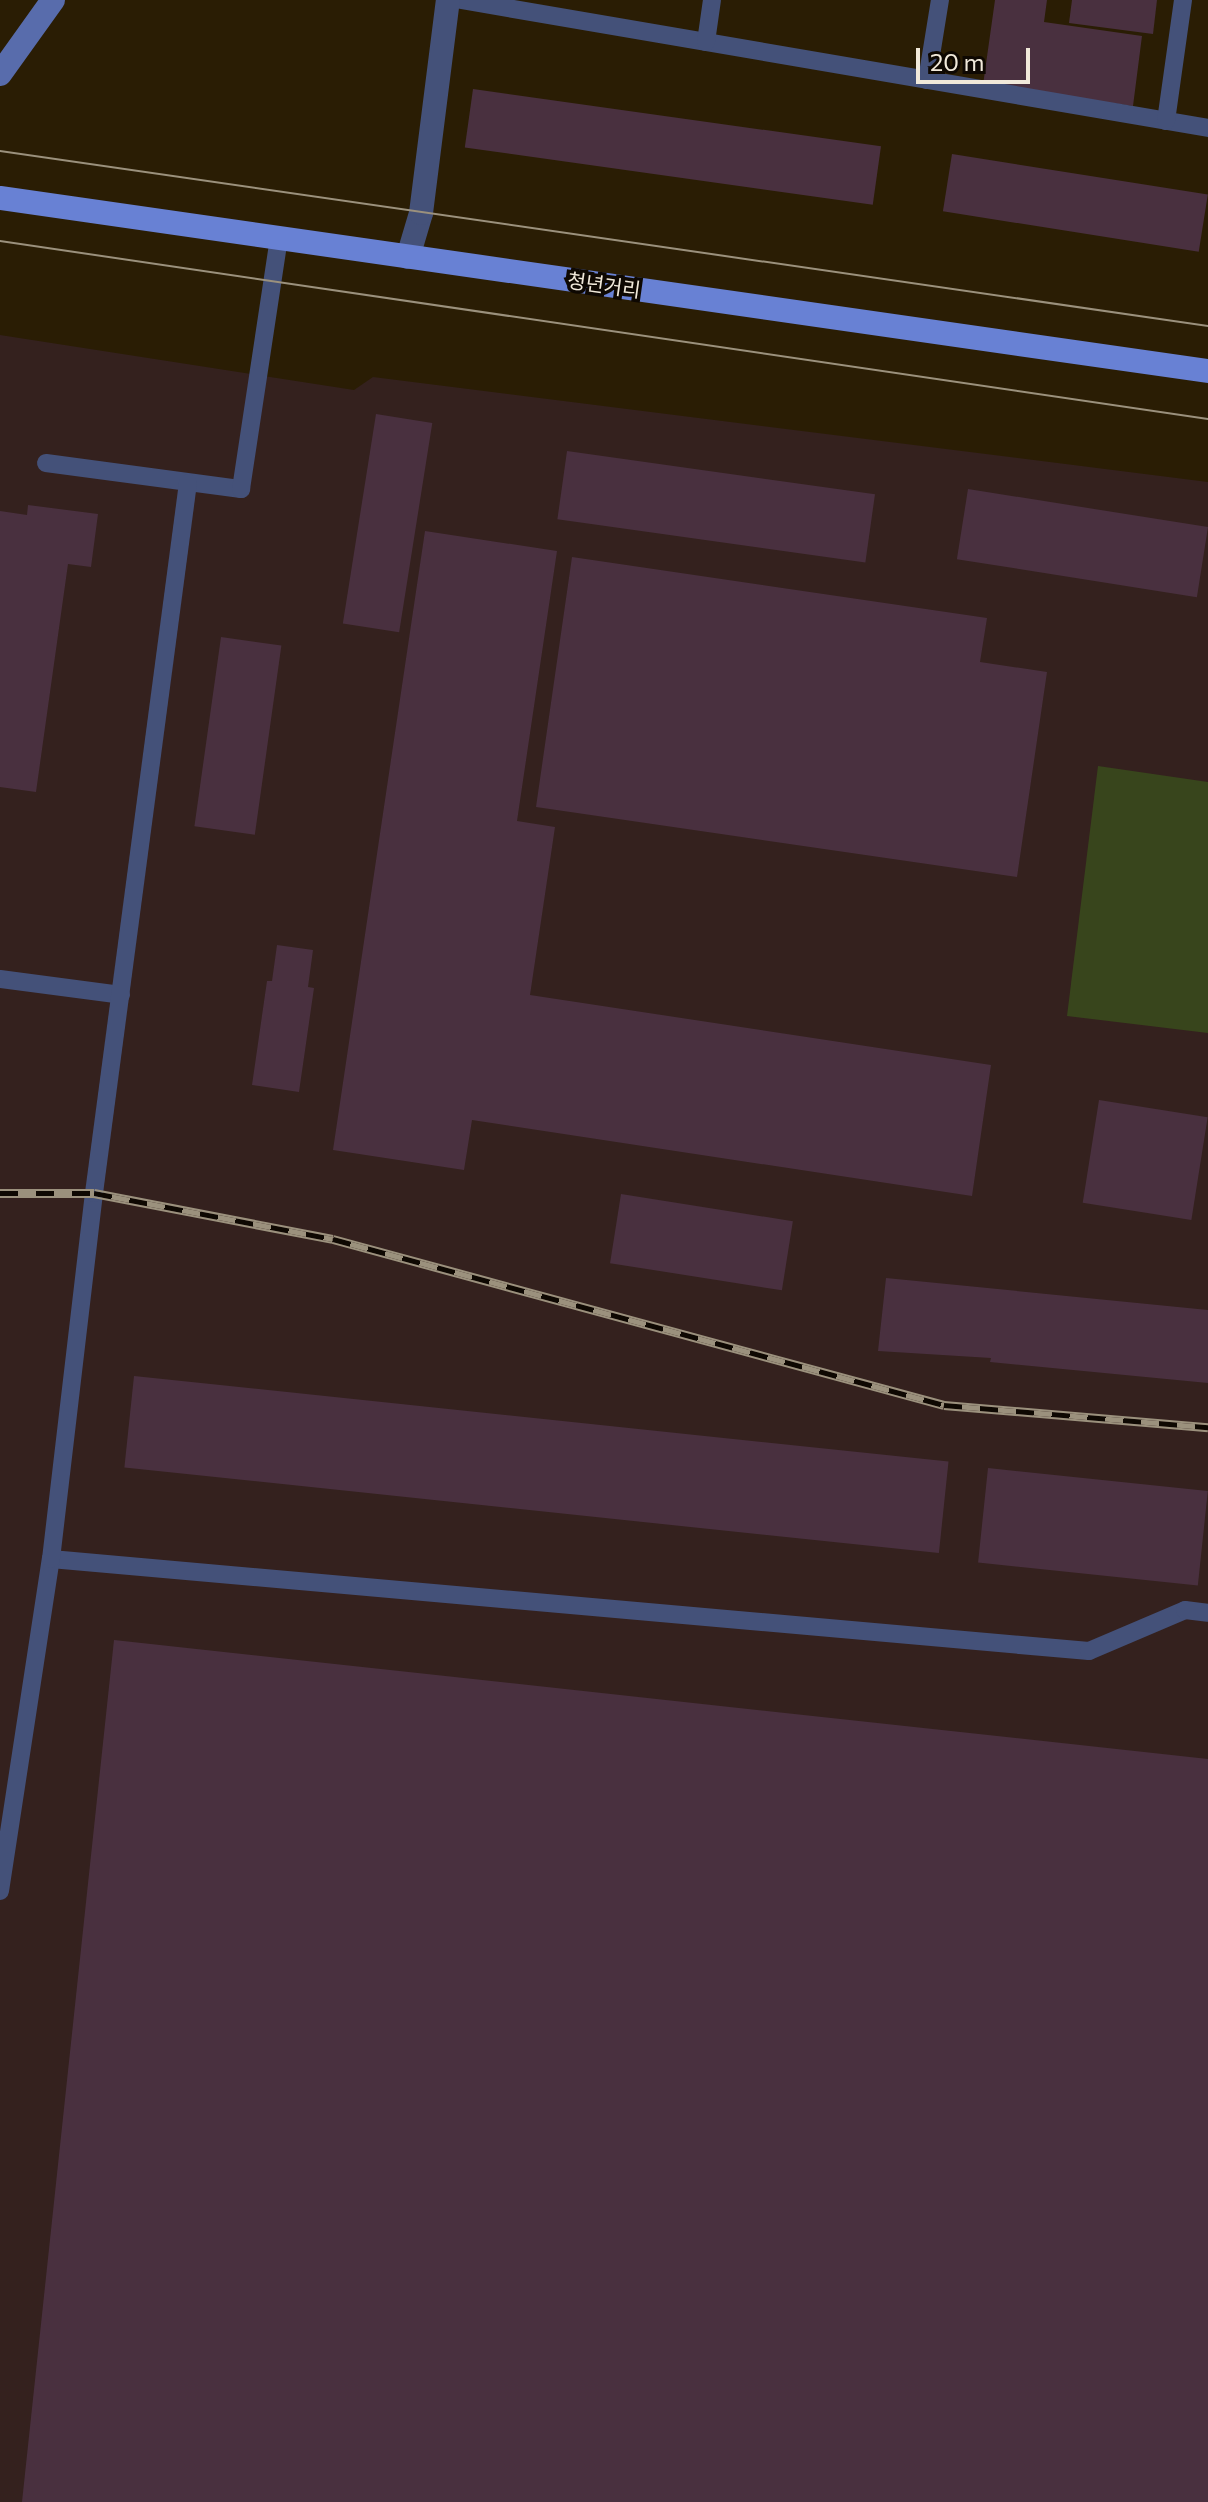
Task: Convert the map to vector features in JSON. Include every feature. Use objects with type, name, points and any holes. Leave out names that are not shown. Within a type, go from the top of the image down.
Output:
[{"type":"main road","points":[[0,74],[53,0]]},
{"type":"main road","name":"청년거리","points":[[0,198],[1208,371]]},
{"type":"street","points":[[408,257],[421,213],[448,0]]},
{"type":"lane","points":[[461,0],[558,8],[706,42],[1208,128]]},
{"type":"lane","points":[[706,42],[712,0]]},
{"type":"lane","points":[[927,80],[940,0]]},
{"type":"lane","points":[[1166,121],[1183,0]]},
{"type":"lane","points":[[46,463],[241,489],[279,238]]},
{"type":"lane","points":[[0,1891],[51,1559],[188,483]]},
{"type":"lane","points":[[0,979],[121,995]]},
{"type":"lane","points":[[51,1559],[1089,1651],[1185,1610],[1208,1613]]},
{"type":"shaded area","points":[[0,335],[354,390],[373,377],[1208,482],[1208,2502],[0,2502]]},
{"type":"green space","points":[[1098,766],[1208,782],[1208,1033],[1067,1016]]},
{"type":"building","points":[[995,0],[1047,0],[1044,22],[1142,36],[1133,106],[983,85]]},
{"type":"building","points":[[1072,0],[1157,0],[1153,34],[1069,23]]},
{"type":"building","points":[[473,89],[881,146],[873,205],[465,147]]},
{"type":"building","points":[[952,154],[1208,195],[1199,252],[943,211]]},
{"type":"building","points":[[376,414],[432,423],[399,632],[343,623]]},
{"type":"building","points":[[567,451],[875,494],[865,563],[557,519]]},
{"type":"building","points":[[968,489],[1208,527],[1197,597],[957,559]]},
{"type":"building","points":[[28,505],[98,514],[91,567],[68,564],[36,792],[0,787],[0,511],[27,515]]},
{"type":"building","points":[[425,531],[557,551],[517,821],[555,827],[530,995],[991,1065],[972,1196],[472,1120],[464,1170],[333,1150]]},
{"type":"building","points":[[572,557],[987,618],[980,662],[1047,672],[1017,877],[536,807]]},
{"type":"building","points":[[221,637],[281,645],[255,835],[194,826]]},
{"type":"building","points":[[277,945],[313,950],[308,987],[314,988],[299,1092],[252,1085],[267,981],[272,981]]},
{"type":"building","points":[[1099,1100],[1208,1117],[1191,1220],[1083,1203]]},
{"type":"building","points":[[621,1194],[793,1221],[782,1290],[610,1263]]},
{"type":"building","points":[[886,1278],[1208,1310],[1208,1383],[990,1362],[991,1358],[878,1351]]},
{"type":"building","points":[[134,1376],[949,1462],[939,1553],[124,1467]]},
{"type":"building","points":[[988,1468],[1208,1491],[1198,1586],[978,1562]]},
{"type":"building","points":[[114,1640],[1208,1759],[1208,2502],[22,2502]]},
{"type":"tram line","points":[[0,151],[1208,326]]},
{"type":"tram line","points":[[0,241],[1208,419]]},
{"type":"railway","points":[[0,1193],[94,1193],[333,1239],[944,1405],[1208,1427]]}]
